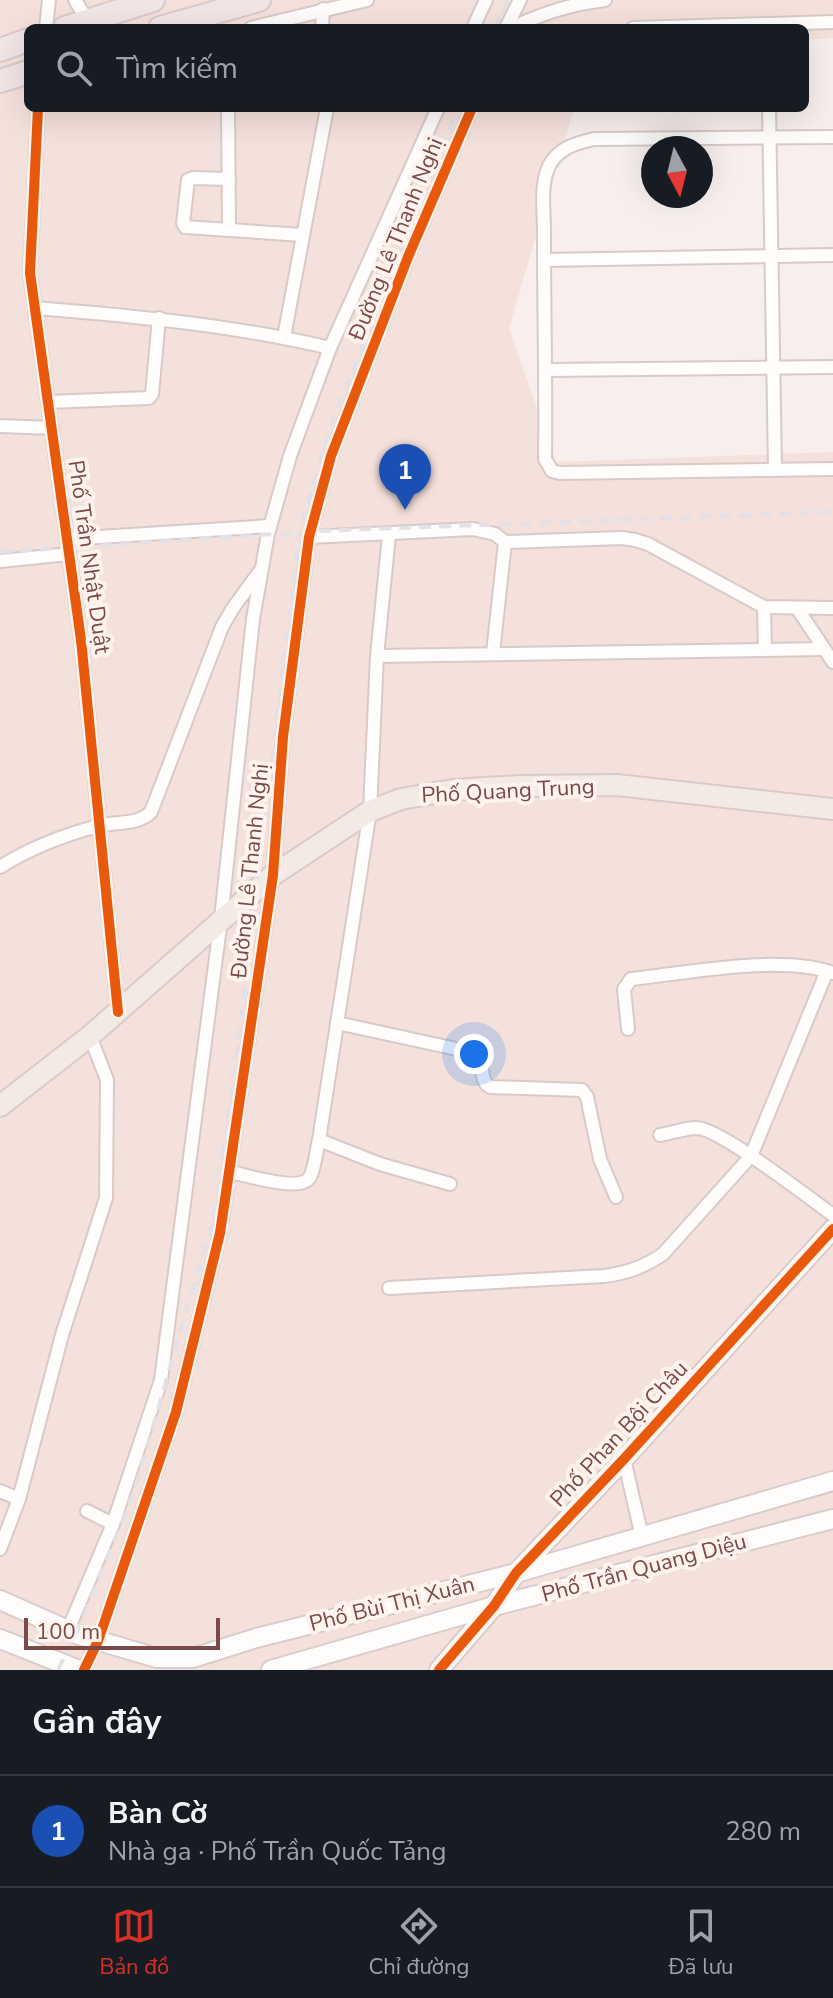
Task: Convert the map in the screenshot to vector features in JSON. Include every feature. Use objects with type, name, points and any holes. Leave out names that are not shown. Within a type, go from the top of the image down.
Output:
[{"type":"highway","points":[[78,24],[153,0]]},
{"type":"highway","points":[[172,24],[259,0]]},
{"type":"highway","points":[[0,50],[24,41]]},
{"type":"highway","points":[[0,81],[24,73]]},
{"type":"main road","name":"Phố Quang Trung","points":[[0,1106],[90,1036],[273,875],[370,811],[401,799],[453,790],[617,785],[833,809]]},
{"type":"main road","name":"Phố Phan Bội Châu","points":[[439,1670],[494,1606],[516,1573],[833,1229]]},
{"type":"main road","name":"Phố Bùi Thị Xuân","points":[[0,1600],[97,1644],[157,1658],[193,1658],[256,1638],[516,1573],[833,1481]]},
{"type":"main road","name":"Phố Trần Quang Diệu","points":[[271,1670],[494,1606],[833,1519]]},
{"type":"main road","points":[[0,1639],[83,1668]]},
{"type":"street","points":[[46,24],[49,0]]},
{"type":"street","points":[[75,0],[88,21]]},
{"type":"street","points":[[266,24],[367,0]]},
{"type":"street","points":[[475,24],[486,0]]},
{"type":"street","points":[[508,24],[520,0]]},
{"type":"street","points":[[520,24],[539,14],[583,2],[605,0]]},
{"type":"street","points":[[322,24],[323,9]]},
{"type":"street","points":[[800,24],[833,22]]},
{"type":"street","name":"Phố Trần Nhật Duật","points":[[38,112],[30,273],[69,554],[101,825],[118,1012]]},
{"type":"street","points":[[228,112],[229,229]]},
{"type":"street","points":[[284,337],[326,112]]},
{"type":"street","points":[[68,1630],[113,1524],[161,1380],[221,919],[253,619],[270,526],[290,456],[330,348],[436,112]]},
{"type":"street","name":"Đường Lê Thanh Nghị","points":[[83,1668],[97,1644],[176,1412],[220,1233],[273,875],[283,737],[309,537],[331,456],[408,257],[470,112]]},
{"type":"street","points":[[769,112],[775,470]]},
{"type":"street","points":[[833,137],[594,139],[575,143],[562,150],[550,164],[545,179],[544,260],[545,459],[552,471],[833,469]]},
{"type":"street","points":[[229,179],[190,178],[183,223],[186,227],[302,235]]},
{"type":"street","points":[[544,260],[833,255]]},
{"type":"street","points":[[35,308],[159,318],[284,337],[330,348]]},
{"type":"street","points":[[48,402],[149,398],[152,394],[159,318]]},
{"type":"street","points":[[546,370],[833,367]]},
{"type":"street","points":[[0,426],[52,428]]},
{"type":"street","points":[[67,539],[270,526]]},
{"type":"street","points":[[309,537],[473,529],[495,534],[505,542],[607,538],[635,540],[648,544],[764,607],[833,608]]},
{"type":"street","points":[[231,1172],[293,1185],[304,1183],[310,1177],[319,1140],[370,811],[377,656],[389,535]]},
{"type":"street","points":[[493,653],[505,542]]},
{"type":"street","points":[[0,561],[69,554]]},
{"type":"street","points":[[0,867],[48,842],[101,825],[140,820],[151,812],[222,627],[261,570]]},
{"type":"street","points":[[764,607],[765,650]]},
{"type":"street","points":[[797,608],[833,662]]},
{"type":"street","points":[[377,656],[823,649]]},
{"type":"street","points":[[389,1288],[626,1273],[646,1265],[677,1241],[751,1156],[830,972],[811,966],[777,964],[631,979],[624,989],[628,1029]]},
{"type":"street","points":[[337,1023],[475,1053],[481,1059],[483,1079],[490,1087],[582,1090],[587,1097],[600,1159],[616,1197]]},
{"type":"street","points":[[0,1549],[19,1499],[62,1335],[106,1198],[107,1080],[90,1036]]},
{"type":"street","points":[[660,1135],[699,1128],[711,1132],[751,1156],[833,1215]]},
{"type":"street","points":[[319,1140],[380,1164],[450,1184]]},
{"type":"street","points":[[624,1459],[642,1537]]},
{"type":"street","points":[[0,1491],[19,1499]]},
{"type":"street","points":[[87,1511],[113,1524]]},
{"type":"shaded area","points":[[0,0],[833,0],[833,38],[809,40],[809,24],[24,24],[24,112],[573,112],[509,328],[556,462],[833,452],[833,1670],[0,1670]]},
{"type":"railway","points":[[497,24],[508,0]]},
{"type":"railway","points":[[58,1670],[80,1625],[134,1492],[213,1219],[234,1077],[299,532],[333,418],[456,112]]},
{"type":"railway","points":[[0,552],[320,531],[833,512]]},
{"type":"cycle path","points":[[38,112],[30,273],[81,640],[118,1012]]},
{"type":"cycle path","points":[[84,1670],[98,1641],[176,1412],[220,1233],[273,875],[283,737],[309,537],[331,456],[408,257],[470,112]]},
{"type":"cycle path","points":[[439,1670],[494,1606],[516,1573],[833,1229]]},
{"type":"place","name":"Bàn Cờ","points":[[405,510]]}]
